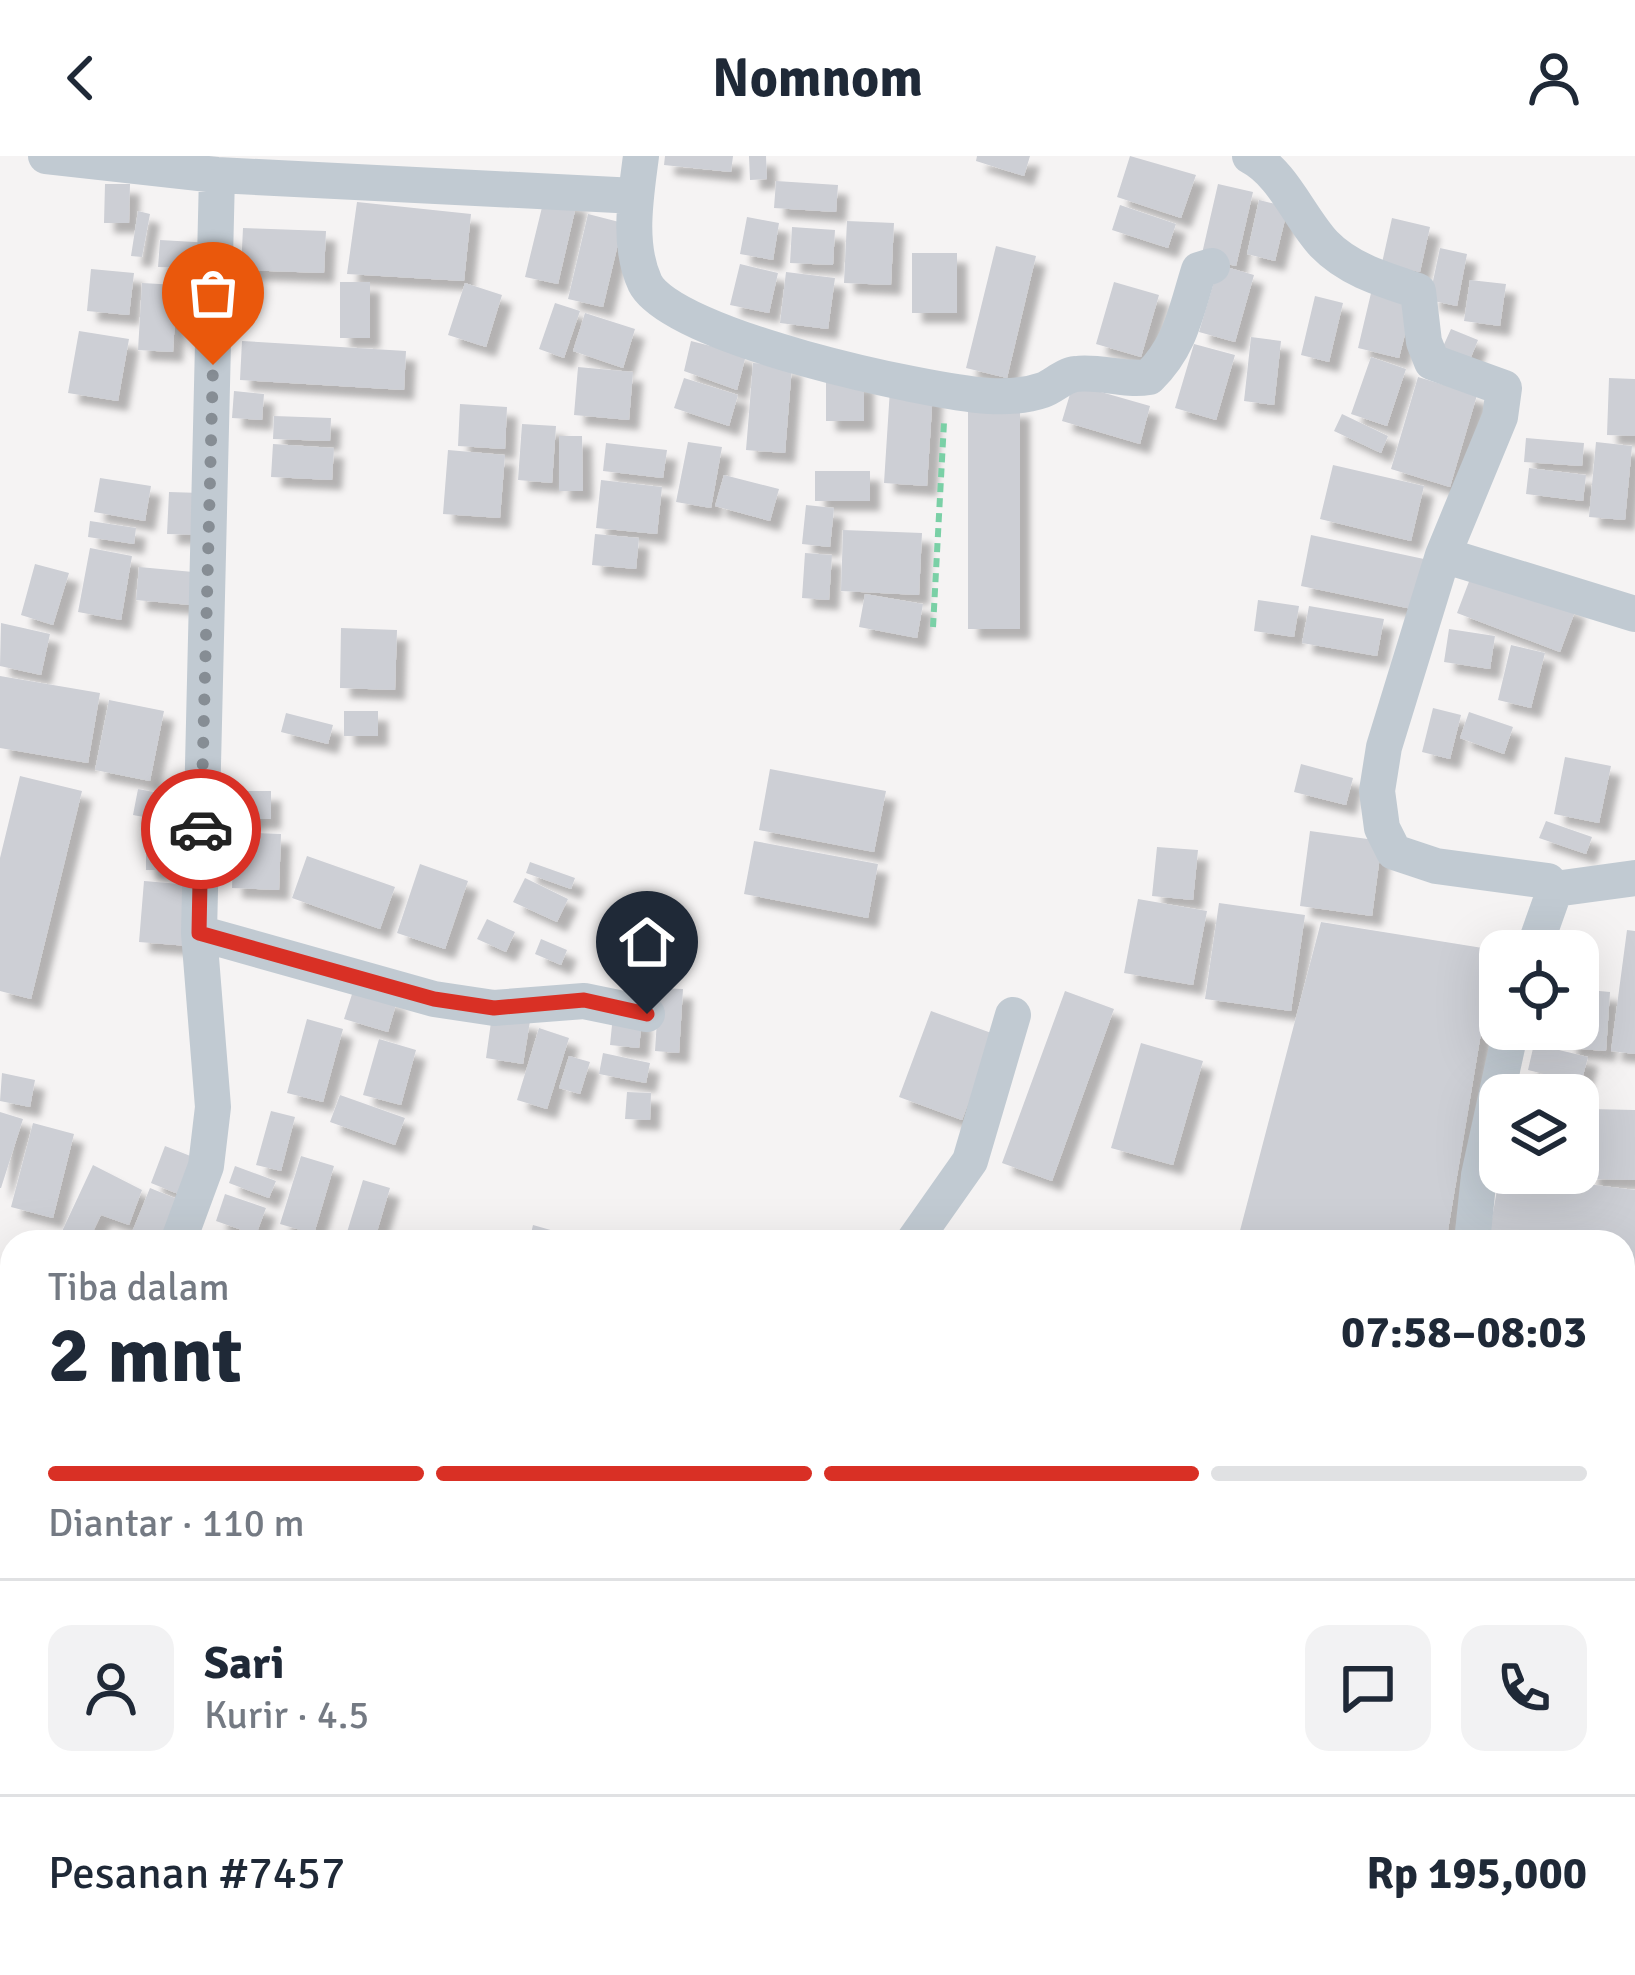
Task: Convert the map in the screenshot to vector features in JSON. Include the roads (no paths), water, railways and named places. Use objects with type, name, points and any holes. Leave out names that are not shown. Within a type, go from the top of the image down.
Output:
[{"type":"street","points":[[46,156],[218,175],[636,196]]},
{"type":"street","points":[[641,156],[633,228],[645,283],[682,317],[781,352],[946,388],[1015,396],[1044,390],[1075,374],[1149,377],[1167,359],[1182,332],[1198,270],[1212,266]]},
{"type":"street","points":[[1250,156],[1266,164],[1326,247],[1366,273],[1418,291],[1432,362],[1504,388],[1501,417],[1443,556],[1384,747],[1377,791],[1387,842],[1394,852],[1436,866],[1548,881],[1556,889]]},
{"type":"street","points":[[182,1230],[206,1166],[213,1107],[199,933],[218,175]]},
{"type":"street","points":[[1443,556],[1635,614]]},
{"type":"street","points":[[1556,889],[1635,878]]},
{"type":"street","points":[[1541,930],[1556,889]]},
{"type":"street","points":[[199,933],[434,999],[494,1008],[584,1000],[647,1014]]},
{"type":"street","points":[[921,1230],[970,1161],[1013,1015]]},
{"type":"street","points":[[1473,1230],[1479,1175],[1506,1050]]}]
